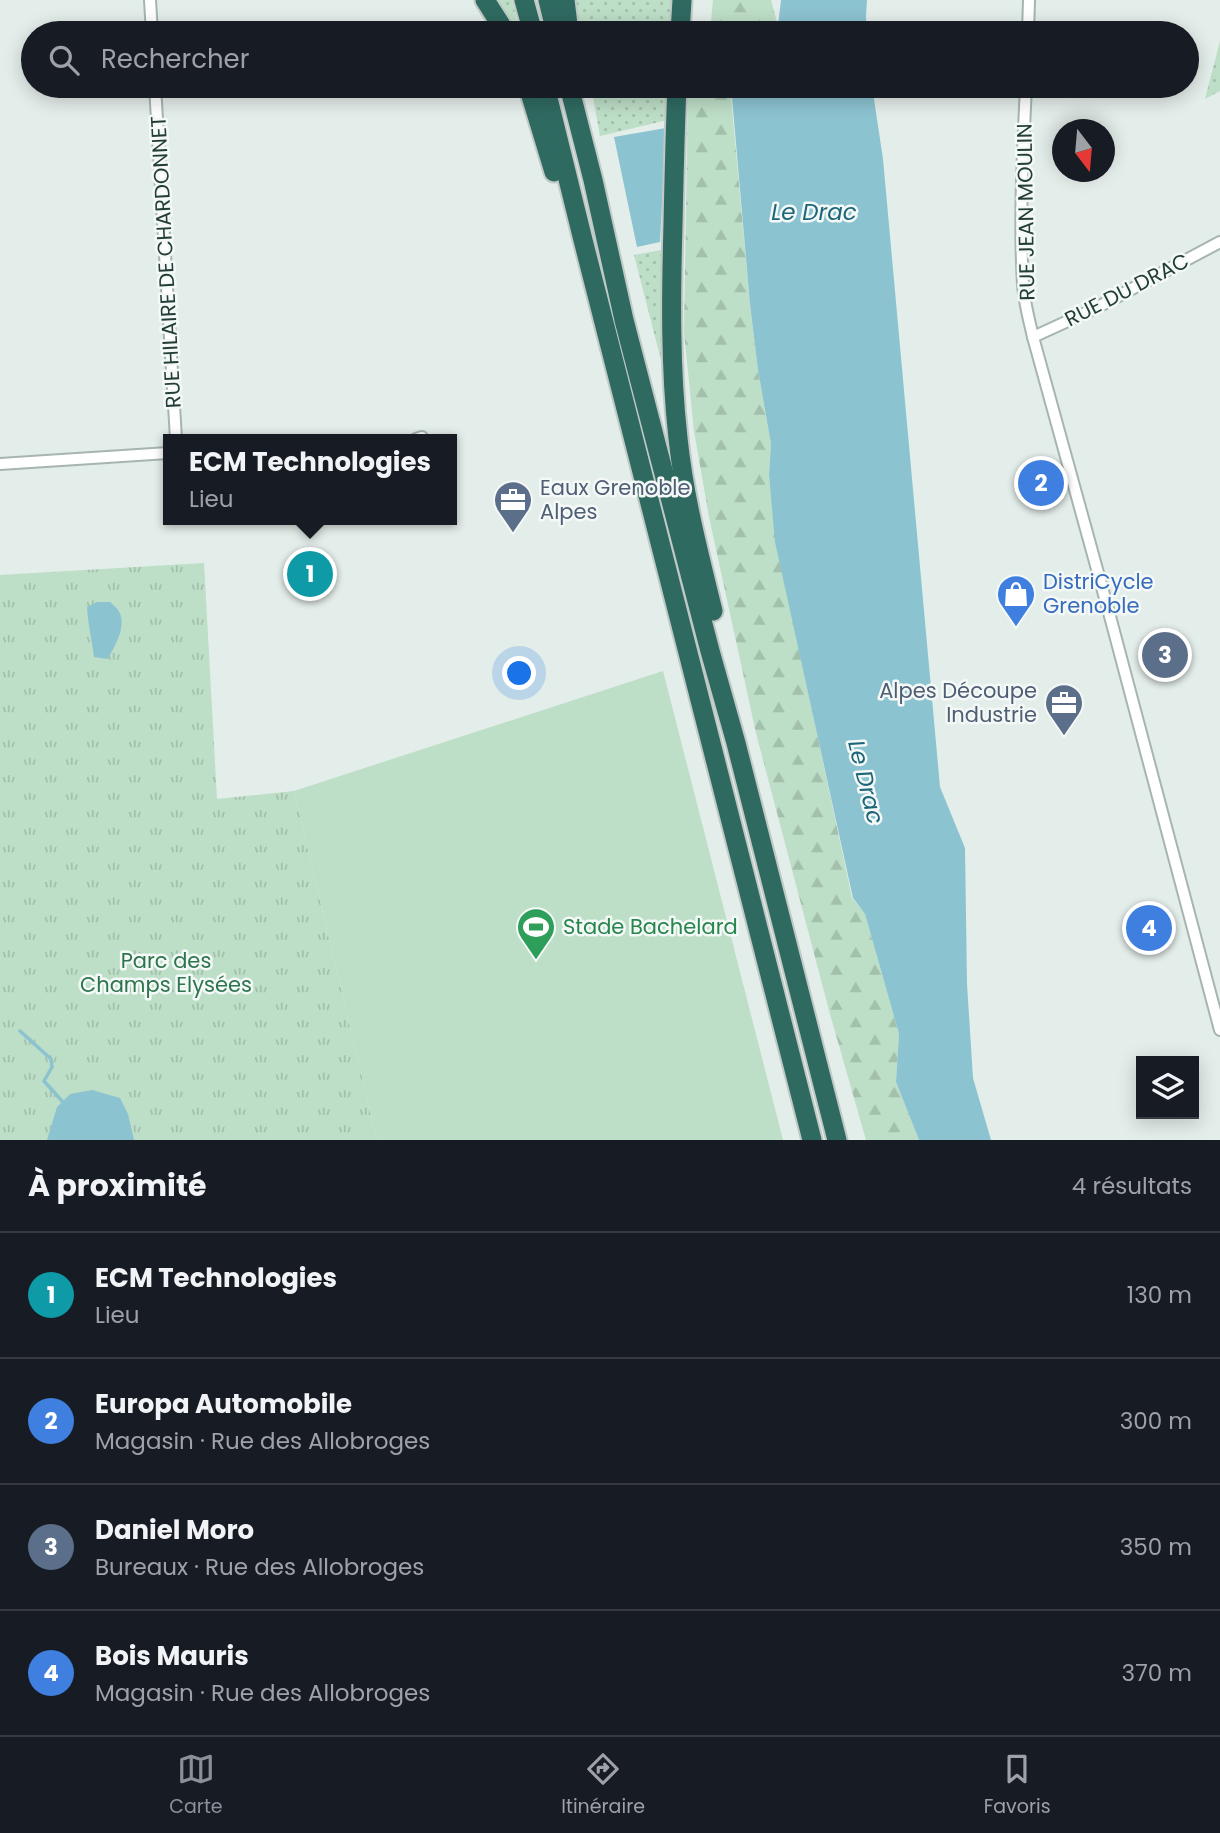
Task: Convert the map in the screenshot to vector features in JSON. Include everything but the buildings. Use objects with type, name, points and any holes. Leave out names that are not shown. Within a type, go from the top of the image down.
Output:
[{"type":"highway","points":[[485,0],[498,21]]},
{"type":"highway","points":[[524,0],[530,21]]},
{"type":"highway","points":[[548,0],[553,21]]},
{"type":"highway","points":[[565,0],[568,21]]},
{"type":"highway","points":[[681,21],[682,0]]},
{"type":"highway","points":[[532,98],[565,211],[583,240]]},
{"type":"highway","points":[[548,98],[812,1140]]},
{"type":"highway","points":[[572,98],[624,320],[837,1140]]},
{"type":"highway","points":[[581,98],[593,180]]},
{"type":"highway","points":[[677,98],[671,328],[675,407],[690,517],[723,652],[736,743]]},
{"type":"street","points":[[150,0],[151,21]]},
{"type":"street","points":[[1028,21],[1029,0]]},
{"type":"street","name":"RUE HILAIRE DE CHARDONNET","points":[[156,98],[176,434]]},
{"type":"street","name":"RUE JEAN MOULIN","points":[[1026,98],[1022,196],[1023,285],[1033,337],[1220,1030]]},
{"type":"street","name":"RUE DU DRAC","points":[[1033,337],[1094,309],[1220,242]]},
{"type":"street","points":[[0,464],[163,453]]},
{"type":"green space","points":[[490,0],[512,0],[517,21],[503,21]]},
{"type":"green space","points":[[575,0],[677,0],[676,21],[579,21]]},
{"type":"green space","points":[[713,0],[771,0],[777,21],[711,21]]},
{"type":"green space","points":[[1220,41],[1220,91],[1205,99]]},
{"type":"green space","points":[[593,98],[673,98],[672,119],[600,136]]},
{"type":"green space","points":[[688,98],[731,98],[750,304],[771,444],[769,475],[776,542],[852,898],[865,914],[899,1034],[896,1082],[919,1140],[866,1140],[756,733],[709,517],[694,431],[684,332]]},
{"type":"green space","points":[[661,250],[666,354],[661,360],[634,255]]},
{"type":"green space","name":"Parc des Champs Elysées","points":[[204,563],[217,799],[294,791],[377,1140],[0,1140],[0,575]]},
{"type":"green space","name":"Stade Bachelard","points":[[663,671],[783,1140],[377,1140],[294,791]]},
{"type":"water","points":[[781,0],[867,0],[866,21],[779,21]]},
{"type":"water","name":"Le Drac","points":[[732,98],[874,98],[883,159],[940,787],[965,848],[967,984],[973,1078],[991,1140],[919,1140],[896,1082],[899,1034],[865,914],[853,898],[775,542],[769,475],[771,444],[750,304]]},
{"type":"water","points":[[666,128],[660,242],[637,247],[614,137]]},
{"type":"water","points":[[97,602],[110,602],[121,616],[119,635],[108,659],[94,657],[87,607]]},
{"type":"water","points":[[92,1090],[120,1098],[128,1114],[134,1140],[47,1140],[57,1107],[70,1094]]},
{"type":"waterway","points":[[20,1031],[51,1059],[52,1067],[44,1081],[62,1101]]},
{"type":"place","name":"Europa Automobile","points":[[1041,483]]},
{"type":"place","name":"Eaux Grenoble Alpes","points":[[513,534]]},
{"type":"place","name":"ECM Technologies","points":[[310,574]]},
{"type":"place","name":"DistriCycle Grenoble","points":[[1016,628]]},
{"type":"place","name":"Daniel Moro","points":[[1165,655]]},
{"type":"place","name":"Alpes Découpe Industrie","points":[[1064,737]]},
{"type":"place","name":"Bois Mauris","points":[[1149,928]]},
{"type":"place","name":"Stade Bachelard","points":[[536,961]]}]
